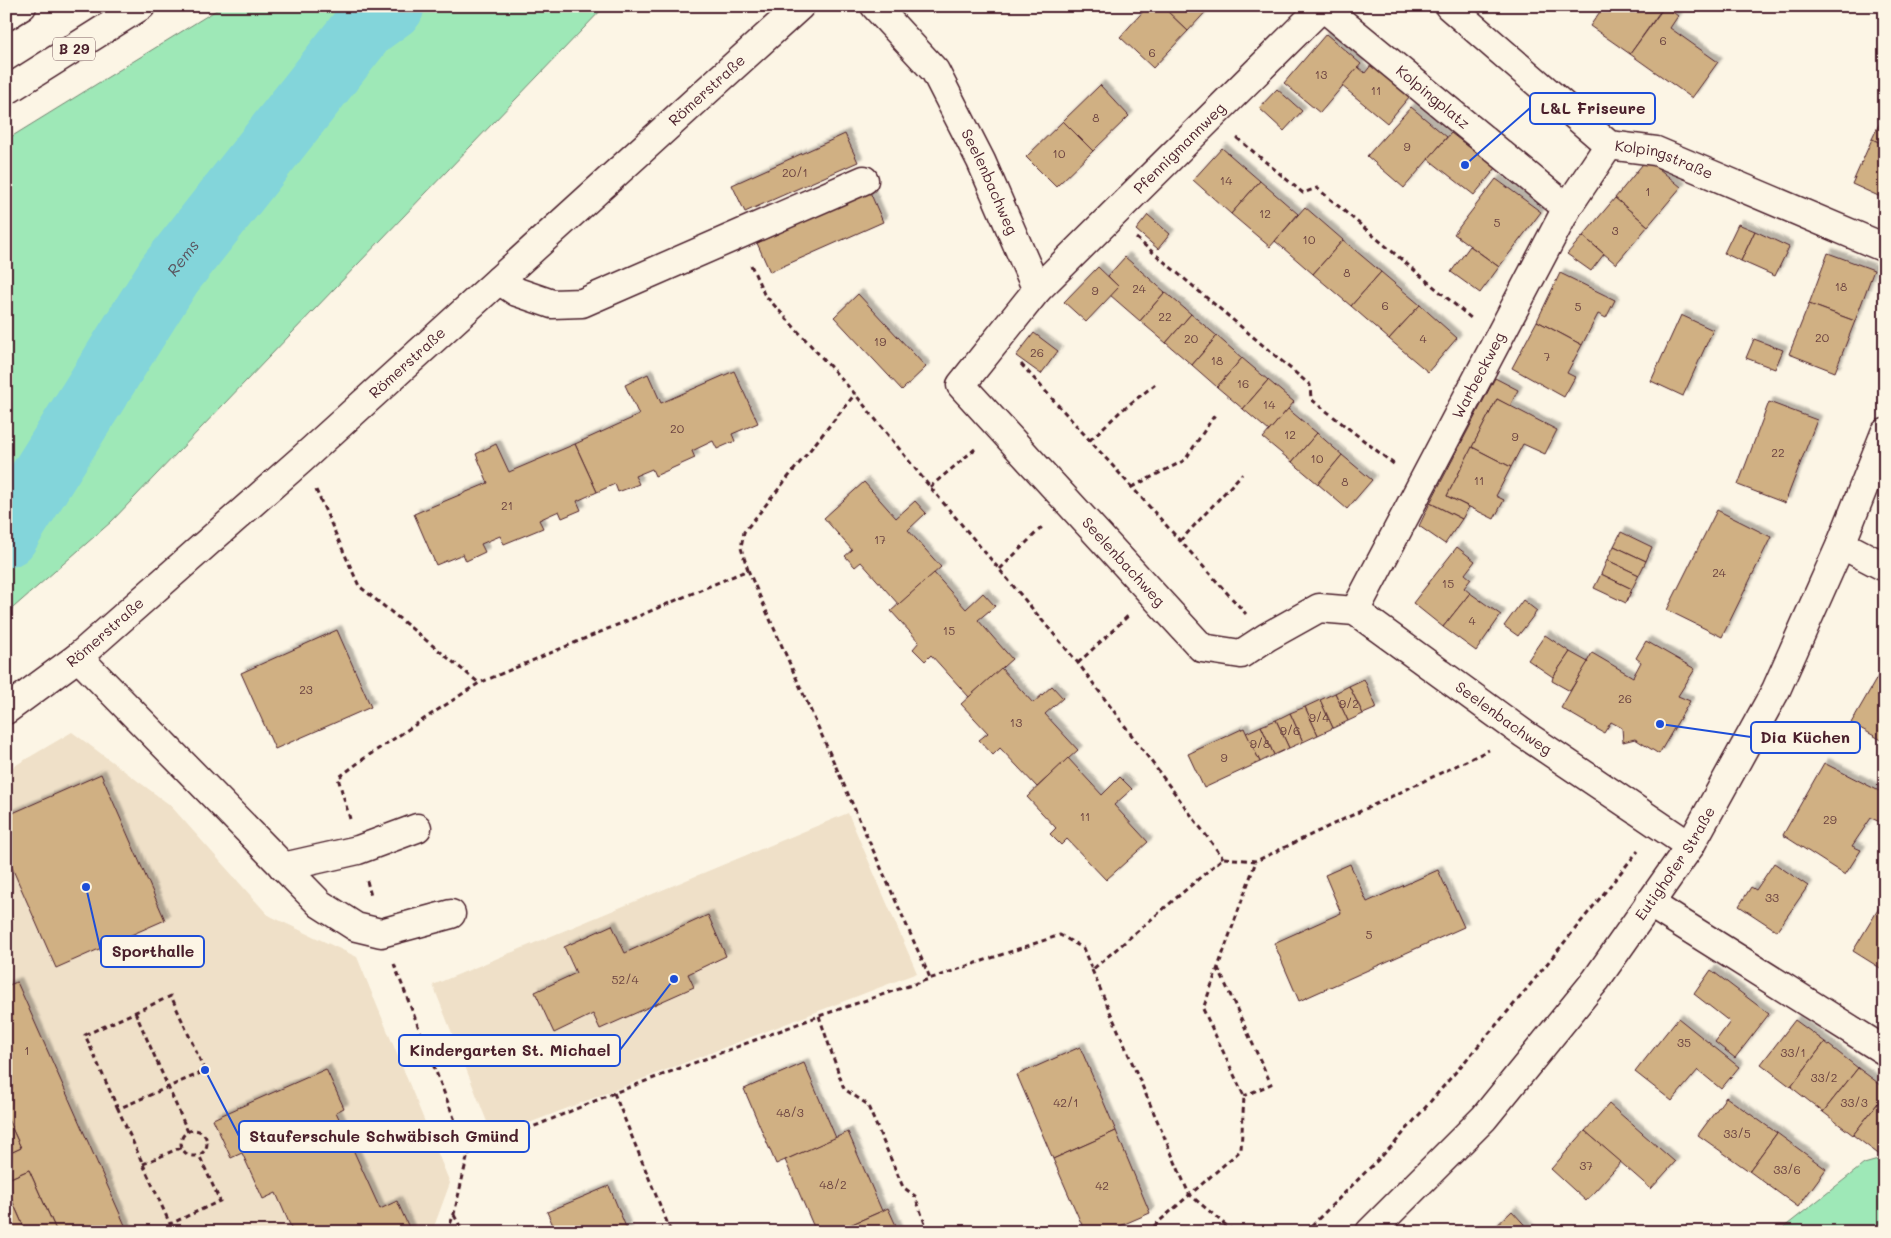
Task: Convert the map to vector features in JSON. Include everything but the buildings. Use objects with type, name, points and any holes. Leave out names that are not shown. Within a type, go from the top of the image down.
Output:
[{"type":"main road","points":[[6,16],[22,6]]},
{"type":"main road","name":"B 29","points":[[6,91],[141,6]]},
{"type":"main road","name":"Römerstraße","points":[[6,710],[78,657],[302,458],[800,6]]},
{"type":"main road","name":"Seelenbachweg","points":[[875,6],[934,71],[981,161],[1037,290],[961,385],[1202,648],[1241,654],[1319,608],[1355,611],[1524,734],[1690,846]]},
{"type":"main road","name":"Pfennigmannweg","points":[[1037,290],[1323,6]]},
{"type":"main road","name":"Kolpingplatz","points":[[1323,6],[1567,208]]},
{"type":"main road","name":"Kolpingstraße","points":[[1459,10],[1610,145],[1656,151],[1885,248]]},
{"type":"main road","name":"Warbeckweg","points":[[1355,611],[1567,208],[1610,145]]},
{"type":"main road","points":[[499,280],[517,292],[552,304],[582,303],[864,180]]},
{"type":"main road","name":"Eutighofer Straße","points":[[1370,1232],[1484,1118],[1596,980],[1690,846],[1776,690],[1841,544],[1885,433]]},
{"type":"main road","points":[[1841,544],[1885,567]]},
{"type":"main road","points":[[78,657],[320,904],[356,927],[382,933],[451,914]]},
{"type":"main road","points":[[283,867],[358,850],[417,828]]},
{"type":"main road","points":[[1649,903],[1885,1051]]},
{"type":"path","points":[[1212,116],[1303,193],[1317,188],[1498,340]]},
{"type":"path","points":[[1111,217],[1310,385],[1310,398],[1421,485]]},
{"type":"path","points":[[738,234],[764,294],[855,394],[930,487],[1078,663],[1223,858]]},
{"type":"path","points":[[998,339],[1267,637]]},
{"type":"path","points":[[1090,440],[1122,410],[1157,383]]},
{"type":"path","points":[[855,394],[744,532],[742,548],[748,570],[931,980]]},
{"type":"path","points":[[1132,487],[1185,460],[1216,413]]},
{"type":"path","points":[[930,487],[1000,428]]},
{"type":"path","points":[[302,458],[359,586],[479,683]]},
{"type":"path","points":[[1180,541],[1242,474]]},
{"type":"path","points":[[1000,568],[1068,502]]},
{"type":"path","points":[[447,1232],[454,1214],[468,1154],[382,933],[338,778],[366,757],[479,683],[748,570]]},
{"type":"path","points":[[1078,663],[1153,594]]},
{"type":"path","points":[[1092,970],[1223,858],[1256,861],[1524,734]]},
{"type":"path","points":[[1306,1232],[1394,1144],[1521,996],[1658,825]]},
{"type":"path","points":[[1147,1232],[1241,1150],[1244,1096],[1203,1009],[1256,861]]},
{"type":"path","points":[[468,1154],[614,1093],[819,1016],[931,980],[1060,935],[1083,948],[1189,1194],[1233,1231]]},
{"type":"path","points":[[1218,968],[1271,1084],[1244,1096]]},
{"type":"path","points":[[118,1109],[205,1071],[171,996],[85,1035],[118,1109],[170,1224],[220,1201],[199,1155]]},
{"type":"path","points":[[135,1012],[188,1132]]},
{"type":"path","points":[[819,1016],[844,1089],[867,1104],[903,1187],[915,1196],[928,1232]]},
{"type":"path","points":[[614,1093],[671,1232]]},
{"type":"path","points":[[196,1130],[206,1138],[206,1150],[199,1155],[190,1156],[182,1147],[182,1138],[188,1132],[196,1130]]},
{"type":"path","points":[[143,1164],[182,1147]]},
{"type":"path","points":[[454,1214],[463,1232]]},
{"type":"shaded area","points":[[72,732],[170,805],[268,915],[357,957],[450,1183],[432,1232],[6,1232],[6,771]]},
{"type":"shaded area","points":[[848,813],[917,973],[493,1137],[433,985]]},
{"type":"green space","points":[[223,6],[605,6],[111,522],[6,614],[6,140]]},
{"type":"green space","points":[[1885,1158],[1885,1232],[1778,1232],[1864,1164]]},
{"type":"waterway","name":"Rems","points":[[6,535],[170,274],[366,25],[392,6]]},
{"type":"place","name":"L&L Friseure","points":[[1465,165]]},
{"type":"place","name":"Dia Küchen","points":[[1660,724]]},
{"type":"place","name":"Sporthalle","points":[[86,887]]},
{"type":"place","name":"Kindergarten St. Michael","points":[[674,979]]},
{"type":"place","name":"Stauferschule Schwäbisch Gmünd","points":[[205,1070]]}]
